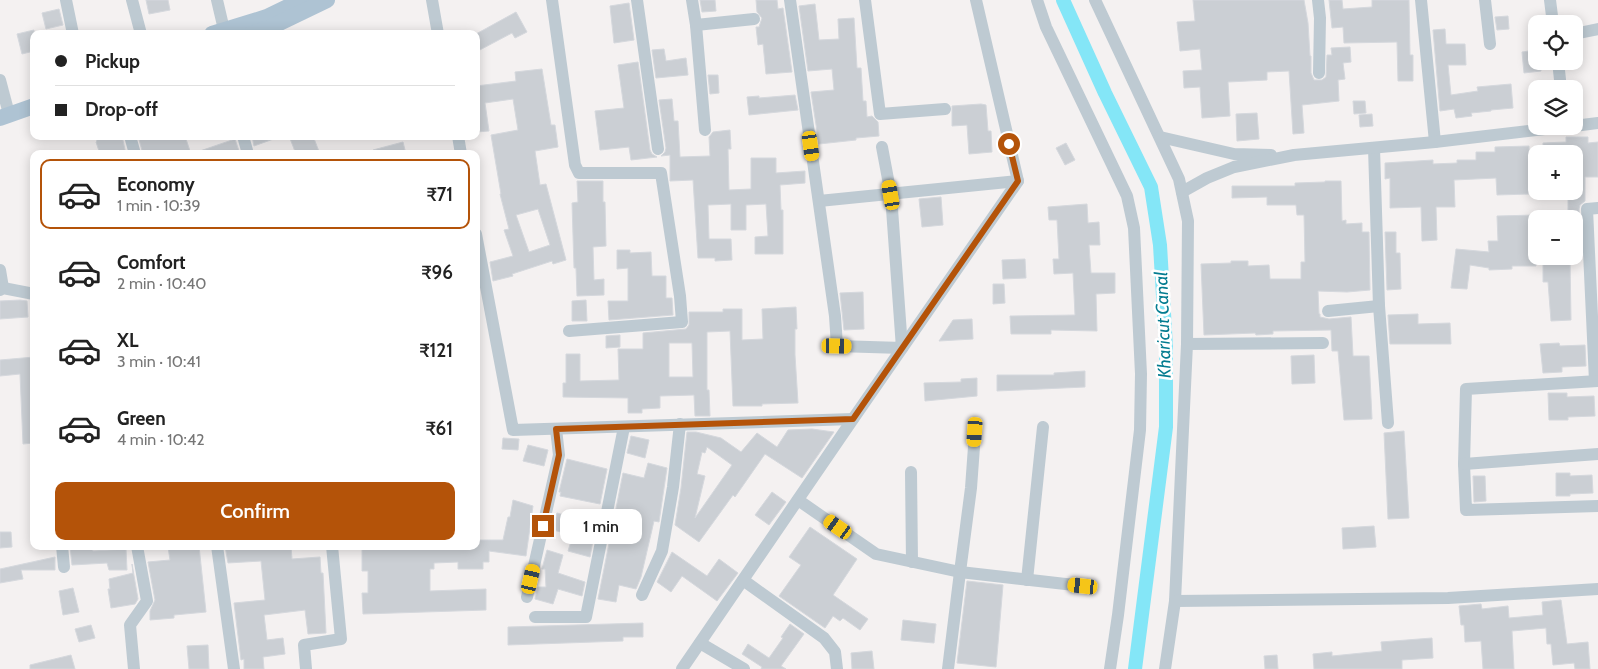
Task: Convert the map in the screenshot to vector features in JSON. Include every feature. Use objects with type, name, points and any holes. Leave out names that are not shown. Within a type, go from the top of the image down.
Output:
[{"type":"main road","points":[[229,30],[267,17],[302,0]]},
{"type":"main road","points":[[262,30],[327,0]]},
{"type":"main road","points":[[4,111],[30,96]]},
{"type":"main road","points":[[4,111],[30,107]]},
{"type":"street","points":[[66,0],[72,30]]},
{"type":"street","points":[[132,0],[140,30]]},
{"type":"street","points":[[217,0],[220,30]]},
{"type":"street","points":[[432,0],[437,30]]},
{"type":"street","points":[[552,0],[575,165],[579,173],[661,173],[680,296],[682,322],[569,331]]},
{"type":"street","points":[[637,0],[658,149]]},
{"type":"street","points":[[692,0],[705,130]]},
{"type":"street","points":[[790,0],[835,316],[837,346],[902,348]]},
{"type":"street","points":[[865,0],[880,114],[945,109]]},
{"type":"street","points":[[682,669],[1018,181],[976,0]]},
{"type":"street","points":[[1037,0],[1046,27],[1127,196],[1134,228],[1141,374],[1140,430],[1110,669]]},
{"type":"street","points":[[1095,0],[1179,179],[1188,221],[1186,344],[1174,601],[1165,669]]},
{"type":"street","points":[[1318,0],[1320,18],[1318,72]]},
{"type":"street","points":[[1421,0],[1436,142]]},
{"type":"street","points":[[1485,0],[1490,44]]},
{"type":"street","points":[[1550,0],[1552,15]]},
{"type":"street","points":[[696,25],[754,19]]},
{"type":"street","points":[[1583,32],[1598,29]]},
{"type":"street","points":[[0,80],[4,111]]},
{"type":"street","points":[[1583,125],[1598,123]]},
{"type":"street","points":[[1160,137],[1234,154],[1294,155],[1436,142],[1528,131]]},
{"type":"street","points":[[882,147],[891,195],[902,348]]},
{"type":"street","points":[[1374,148],[1380,306],[1388,423]]},
{"type":"street","points":[[1182,192],[1207,178],[1234,167],[1294,155]]},
{"type":"street","points":[[819,201],[1018,181]]},
{"type":"street","points":[[1598,208],[1587,209],[1596,381],[1466,390],[1464,464],[1466,510],[1598,506]]},
{"type":"street","points":[[480,255],[514,430],[853,419]]},
{"type":"street","points":[[0,270],[2,289],[30,293]]},
{"type":"street","points":[[1328,311],[1380,306]]},
{"type":"street","points":[[1186,344],[1323,343]]},
{"type":"street","points":[[642,596],[662,551],[680,424]]},
{"type":"street","points":[[535,617],[586,617],[624,427]]},
{"type":"street","points":[[1028,580],[1043,427]]},
{"type":"street","points":[[527,597],[559,455],[556,429]]},
{"type":"street","points":[[948,669],[971,488],[975,432]]},
{"type":"street","points":[[1464,464],[1598,454]]},
{"type":"street","points":[[911,472],[912,562]]},
{"type":"street","points":[[798,500],[876,554],[960,572],[1083,586]]},
{"type":"street","points":[[62,550],[64,567]]},
{"type":"street","points":[[134,669],[130,625],[147,601],[139,550]]},
{"type":"street","points":[[218,550],[234,669]]},
{"type":"street","points":[[306,669],[304,645],[341,639],[332,550]]},
{"type":"street","points":[[743,580],[824,638],[835,652],[837,669]]},
{"type":"street","points":[[1174,601],[1448,598],[1598,588]]},
{"type":"street","points":[[700,642],[744,669]]},
{"type":"building","points":[[146,0],[168,0],[170,10],[149,14]]},
{"type":"building","points":[[700,0],[715,0],[716,11],[702,12]]},
{"type":"building","points":[[756,0],[777,0],[778,9],[783,8],[792,72],[766,74],[763,44],[758,45],[756,27],[759,27],[762,18],[757,12]]},
{"type":"building","points":[[1193,0],[1304,0],[1308,23],[1311,73],[1314,80],[1322,80],[1326,77],[1327,55],[1332,55],[1331,48],[1350,47],[1351,62],[1343,63],[1345,79],[1338,80],[1339,101],[1302,105],[1304,133],[1293,134],[1289,71],[1267,72],[1267,80],[1228,82],[1230,116],[1202,118],[1200,87],[1184,88],[1183,71],[1202,70],[1200,49],[1180,51],[1177,22],[1195,21]]},
{"type":"building","points":[[1329,0],[1342,0],[1343,9],[1372,7],[1372,0],[1409,0],[1410,55],[1413,55],[1413,81],[1398,81],[1397,42],[1344,43],[1343,27],[1332,28]]},
{"type":"building","points":[[629,3],[634,40],[614,43],[610,6]]},
{"type":"building","points":[[815,4],[819,40],[839,39],[838,19],[854,18],[857,68],[861,68],[863,101],[866,101],[867,117],[872,116],[878,122],[879,136],[819,144],[811,92],[834,90],[832,69],[808,71],[799,6]]},
{"type":"building","points":[[59,9],[63,25],[46,29],[42,13]]},
{"type":"building","points":[[516,12],[527,32],[515,38],[512,33],[480,50],[480,32]]},
{"type":"building","points":[[1508,16],[1509,29],[1497,30],[1495,17]]},
{"type":"building","points":[[1445,29],[1446,44],[1465,44],[1466,65],[1448,65],[1451,95],[1478,91],[1477,87],[1511,84],[1513,108],[1471,113],[1472,116],[1456,118],[1454,109],[1440,111],[1433,30]]},
{"type":"building","points":[[30,31],[30,52],[22,54],[17,34]]},
{"type":"building","points":[[664,49],[666,61],[686,58],[688,75],[656,78],[652,50]]},
{"type":"building","points":[[1528,51],[1528,70],[1541,71],[1524,73],[1522,52]]},
{"type":"building","points":[[638,62],[650,150],[657,157],[631,160],[629,147],[600,150],[595,111],[624,108],[618,65]]},
{"type":"building","points":[[542,69],[551,125],[555,125],[558,147],[535,151],[540,185],[546,184],[566,260],[553,264],[552,261],[512,274],[513,276],[493,281],[490,262],[513,256],[504,230],[509,229],[500,194],[491,135],[518,130],[513,99],[485,103],[489,131],[480,132],[480,86],[516,81],[515,72]],"holes":[[[538,209],[550,245],[529,252],[516,215]]]},
{"type":"building","points":[[708,75],[718,75],[719,93],[710,94]]},
{"type":"building","points":[[795,95],[798,110],[749,115],[747,97]]},
{"type":"building","points":[[672,99],[674,121],[678,121],[680,157],[710,156],[709,137],[713,132],[730,130],[731,149],[728,149],[729,190],[751,189],[751,158],[776,158],[776,173],[805,171],[805,183],[780,185],[781,210],[783,210],[783,254],[755,254],[755,237],[768,236],[766,204],[746,205],[746,230],[731,230],[731,204],[708,205],[709,239],[731,239],[732,260],[715,261],[715,258],[698,258],[693,180],[670,181],[670,155],[661,156],[666,148],[659,100]]},
{"type":"building","points":[[1353,101],[1365,101],[1366,113],[1354,114]]},
{"type":"building","points":[[986,105],[988,131],[991,131],[992,152],[969,154],[967,125],[952,126],[952,106]]},
{"type":"building","points":[[1257,113],[1259,139],[1237,141],[1236,114]]},
{"type":"building","points":[[1372,114],[1373,126],[1360,127],[1359,115]]},
{"type":"building","points":[[1566,137],[1588,137],[1588,143],[1598,142],[1598,177],[1585,177],[1585,201],[1580,205],[1579,210],[1568,210],[1568,200],[1583,200],[1583,145],[1543,145],[1543,143],[1566,142]]},
{"type":"building","points":[[123,140],[125,150],[99,150],[97,141]]},
{"type":"building","points":[[139,140],[186,140],[190,150],[142,150]]},
{"type":"building","points":[[235,140],[239,150],[203,150]]},
{"type":"building","points":[[253,140],[271,140],[254,146]]},
{"type":"building","points":[[291,140],[315,140],[318,150],[294,150]]},
{"type":"building","points":[[403,142],[405,150],[373,150]]},
{"type":"building","points":[[1066,143],[1075,160],[1065,165],[1056,148]]},
{"type":"building","points":[[1528,146],[1528,194],[1497,195],[1496,178],[1454,180],[1455,207],[1436,207],[1437,240],[1422,241],[1421,207],[1390,208],[1390,178],[1385,179],[1385,163],[1433,160],[1433,164],[1457,163],[1457,160],[1476,160],[1476,152],[1495,152],[1495,147]]},
{"type":"building","points":[[577,181],[603,181],[606,246],[593,247],[594,280],[604,279],[604,295],[577,296],[572,203],[578,202]]},
{"type":"building","points":[[1341,181],[1342,221],[1346,220],[1346,224],[1362,223],[1362,232],[1369,232],[1370,290],[1347,292],[1318,291],[1320,317],[1329,319],[1351,317],[1353,356],[1369,356],[1372,419],[1344,420],[1338,351],[1332,351],[1331,330],[1273,331],[1273,334],[1256,335],[1255,333],[1204,335],[1201,264],[1248,261],[1248,266],[1269,265],[1270,279],[1301,279],[1301,262],[1305,262],[1304,215],[1297,215],[1296,205],[1267,205],[1267,197],[1232,198],[1232,186],[1295,186],[1295,183]]},
{"type":"building","points":[[941,197],[943,225],[922,227],[919,199]]},
{"type":"building","points":[[1087,204],[1088,223],[1099,222],[1100,245],[1089,245],[1091,273],[1115,273],[1115,293],[1096,294],[1097,331],[1051,330],[1051,334],[1011,334],[1010,316],[1075,315],[1073,273],[1054,274],[1053,259],[1059,259],[1057,220],[1049,220],[1048,207]]},
{"type":"building","points":[[1528,215],[1528,265],[1536,266],[1512,266],[1512,269],[1489,270],[1489,268],[1470,265],[1467,289],[1451,288],[1456,249],[1489,252],[1488,241],[1498,241],[1497,216]]},
{"type":"building","points":[[1385,232],[1396,232],[1396,253],[1400,253],[1401,289],[1387,290]]},
{"type":"building","points":[[617,250],[630,250],[630,253],[651,252],[652,276],[666,276],[666,298],[672,298],[673,315],[609,320],[608,301],[628,301],[628,268],[617,269]]},
{"type":"building","points":[[1025,259],[1026,278],[1003,279],[1002,260]]},
{"type":"building","points":[[1543,265],[1570,265],[1571,320],[1551,321],[1548,282],[1543,282]]},
{"type":"building","points":[[993,284],[1004,284],[1005,303],[993,304]]},
{"type":"building","points":[[863,292],[864,329],[844,330],[840,293]]},
{"type":"building","points":[[586,300],[587,321],[572,321],[572,301]]},
{"type":"building","points":[[0,301],[27,301],[28,317],[0,319]]},
{"type":"building","points":[[796,307],[795,355],[798,403],[733,406],[730,331],[707,332],[707,390],[709,390],[710,416],[695,416],[694,395],[660,396],[660,408],[642,409],[642,413],[628,413],[628,398],[563,397],[563,383],[566,383],[566,354],[580,354],[580,381],[619,380],[618,349],[643,349],[643,333],[686,329],[689,325],[689,312],[723,312],[723,309],[742,309],[742,340],[763,339],[762,309]],"holes":[[[669,343],[692,343],[693,377],[669,377]]]},
{"type":"building","points":[[1418,314],[1418,324],[1450,323],[1451,344],[1390,344],[1388,315]]},
{"type":"building","points":[[972,319],[973,339],[939,341],[953,320]]},
{"type":"building","points":[[620,335],[620,347],[606,348],[606,336]]},
{"type":"building","points":[[1559,343],[1560,346],[1585,345],[1586,366],[1562,367],[1562,372],[1543,373],[1540,344]]},
{"type":"building","points":[[1314,355],[1315,383],[1292,384],[1291,356]]},
{"type":"building","points":[[30,357],[30,443],[23,444],[20,374],[0,376],[0,360]]},
{"type":"building","points":[[1085,371],[1085,387],[997,391],[997,375],[1054,375],[1054,373]]},
{"type":"building","points":[[977,378],[977,396],[925,401],[924,383],[961,382],[961,379]]},
{"type":"building","points":[[1548,393],[1567,393],[1567,397],[1594,396],[1595,416],[1568,417],[1568,420],[1549,420]]},
{"type":"building","points":[[812,429],[834,432],[802,478],[765,454],[735,497],[733,495],[699,542],[675,525],[687,432],[696,432],[721,438],[741,452],[757,433],[777,447],[788,430]],"holes":[[[707,447],[732,465],[695,518],[705,476],[697,474],[702,452],[705,453]]]},
{"type":"building","points":[[1404,431],[1409,518],[1388,519],[1384,433]]},
{"type":"building","points":[[631,436],[649,440],[645,458],[627,453]]},
{"type":"building","points":[[503,438],[519,439],[518,450],[502,449]]},
{"type":"building","points":[[528,445],[548,450],[544,466],[523,461]]},
{"type":"building","points":[[567,459],[607,469],[600,504],[560,496],[561,492],[559,492]]},
{"type":"building","points":[[648,463],[667,468],[659,522],[654,521],[641,577],[636,589],[619,585],[616,602],[598,599],[623,473],[644,478]]},
{"type":"building","points":[[1556,473],[1570,473],[1570,476],[1592,475],[1593,493],[1556,496]]},
{"type":"building","points":[[1473,476],[1485,476],[1486,501],[1474,502]]},
{"type":"building","points":[[772,492],[786,502],[769,525],[755,515]]},
{"type":"building","points":[[513,500],[533,506],[526,556],[489,551],[489,562],[483,562],[483,569],[458,569],[458,562],[434,563],[434,569],[430,569],[430,591],[486,589],[486,610],[363,614],[362,593],[368,593],[368,571],[362,571],[362,550],[480,550],[480,540],[503,540],[508,517],[510,517]]},
{"type":"building","points":[[557,513],[596,524],[590,557],[568,551],[573,535],[553,530]]},
{"type":"building","points":[[1374,526],[1376,547],[1343,549],[1342,528]]},
{"type":"building","points":[[810,527],[857,559],[833,595],[868,619],[860,630],[843,618],[840,621],[833,616],[825,628],[779,596],[801,565],[789,557]]},
{"type":"building","points":[[0,532],[11,532],[12,547],[0,548]]},
{"type":"building","points":[[70,550],[126,550],[127,570],[109,570],[107,563],[72,565]]},
{"type":"building","points":[[168,550],[199,550],[206,612],[174,615],[174,618],[150,620],[150,611],[155,600],[148,562],[170,560]]},
{"type":"building","points":[[226,550],[291,550],[292,559],[320,557],[321,573],[323,573],[326,633],[308,634],[305,610],[264,615],[267,640],[283,638],[285,654],[263,657],[264,669],[244,669],[244,659],[241,660],[234,603],[265,600],[261,561],[228,563]]},
{"type":"building","points":[[547,550],[563,555],[558,573],[585,582],[582,596],[558,589],[553,604],[535,599],[538,587],[546,587],[545,569],[542,569]]},
{"type":"building","points":[[672,552],[707,576],[719,559],[738,573],[717,601],[682,576],[671,592],[657,582]]},
{"type":"building","points":[[55,557],[55,570],[21,570],[23,579],[0,583],[0,569]]},
{"type":"building","points":[[132,564],[138,599],[135,604],[111,608],[108,589],[110,589],[109,579],[133,573]]},
{"type":"building","points":[[967,581],[1003,585],[996,667],[957,663]]},
{"type":"building","points":[[73,588],[79,612],[63,615],[59,591]]},
{"type":"building","points":[[1561,600],[1567,644],[1588,642],[1590,669],[1575,669],[1574,663],[1553,665],[1551,644],[1547,644],[1546,628],[1512,631],[1514,669],[1483,669],[1481,641],[1465,642],[1464,625],[1461,625],[1459,606],[1481,604],[1482,609],[1508,606],[1509,618],[1543,615],[1542,602]]},
{"type":"building","points":[[903,620],[936,624],[934,643],[901,640]]},
{"type":"building","points":[[643,623],[643,637],[623,637],[623,641],[508,645],[508,627]]},
{"type":"building","points":[[790,624],[804,634],[781,666],[786,669],[761,669],[762,667],[742,654],[748,644],[769,658]]},
{"type":"building","points":[[91,625],[95,638],[79,642],[75,629]]},
{"type":"building","points":[[1432,638],[1433,658],[1402,660],[1402,669],[1314,669],[1313,654],[1332,652],[1332,656],[1382,651],[1381,642]]},
{"type":"building","points":[[208,645],[209,669],[189,669],[187,646]]},
{"type":"building","points":[[872,651],[874,669],[852,669],[851,653]]},
{"type":"building","points":[[71,655],[75,669],[30,669],[30,665]]},
{"type":"building","points":[[1277,655],[1278,669],[1265,669],[1264,656]]},
{"type":"waterway","name":"Kharicut Canal","points":[[1063,0],[1105,93],[1151,187],[1160,245],[1166,347],[1166,427],[1135,669]]},
{"type":"route","points":[[543,526],[559,455],[556,429],[853,419],[1018,181],[1009,144]]}]
